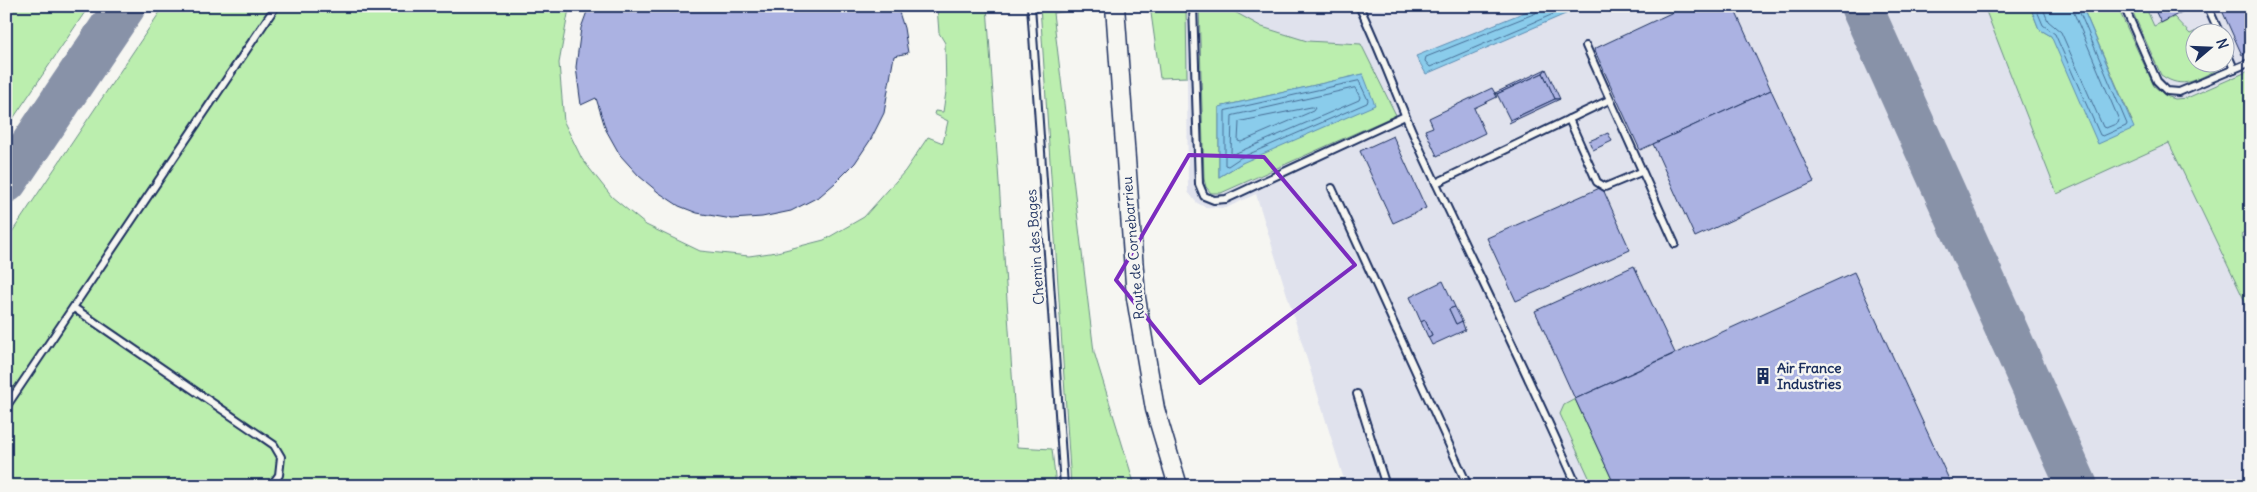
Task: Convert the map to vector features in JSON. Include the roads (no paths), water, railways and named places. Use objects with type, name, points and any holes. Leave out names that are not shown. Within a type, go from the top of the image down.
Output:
[{"type":"main road","name":"Route de Cornebarrieu","points":[[1115,6],[1136,298],[1156,409],[1178,486]]},
{"type":"lane","points":[[6,407],[276,6]]},
{"type":"lane","name":"Chemin des Bages","points":[[1031,6],[1064,486]]},
{"type":"lane","points":[[1193,6],[1200,184],[1204,196],[1214,200],[1226,199],[1405,116]]},
{"type":"lane","points":[[1359,6],[1373,34],[1405,116],[1541,404],[1577,486]]},
{"type":"lane","points":[[2124,6],[2157,81],[2167,91],[2179,92],[2227,72]]},
{"type":"lane","points":[[2208,7],[2215,22]]},
{"type":"lane","points":[[1586,46],[1675,244]]},
{"type":"lane","points":[[2234,69],[2251,62]]},
{"type":"lane","points":[[1436,183],[1610,100]]},
{"type":"lane","points":[[1569,119],[1596,182],[1601,186],[1605,187],[1641,172]]},
{"type":"lane","points":[[1332,188],[1468,486]]},
{"type":"lane","points":[[74,308],[274,446],[281,457],[278,475],[271,486]]},
{"type":"lane","points":[[1357,394],[1386,486]]},
{"type":"water","points":[[1540,6],[1584,6],[1426,74],[1416,56]]},
{"type":"water","points":[[2030,6],[2082,6],[2134,128],[2098,144],[2051,36],[2039,29]]},
{"type":"water","points":[[1363,74],[1375,105],[1242,163],[1219,177],[1219,107]]},
{"type":"place","name":"Air France Industries","points":[[1763,376]]}]
